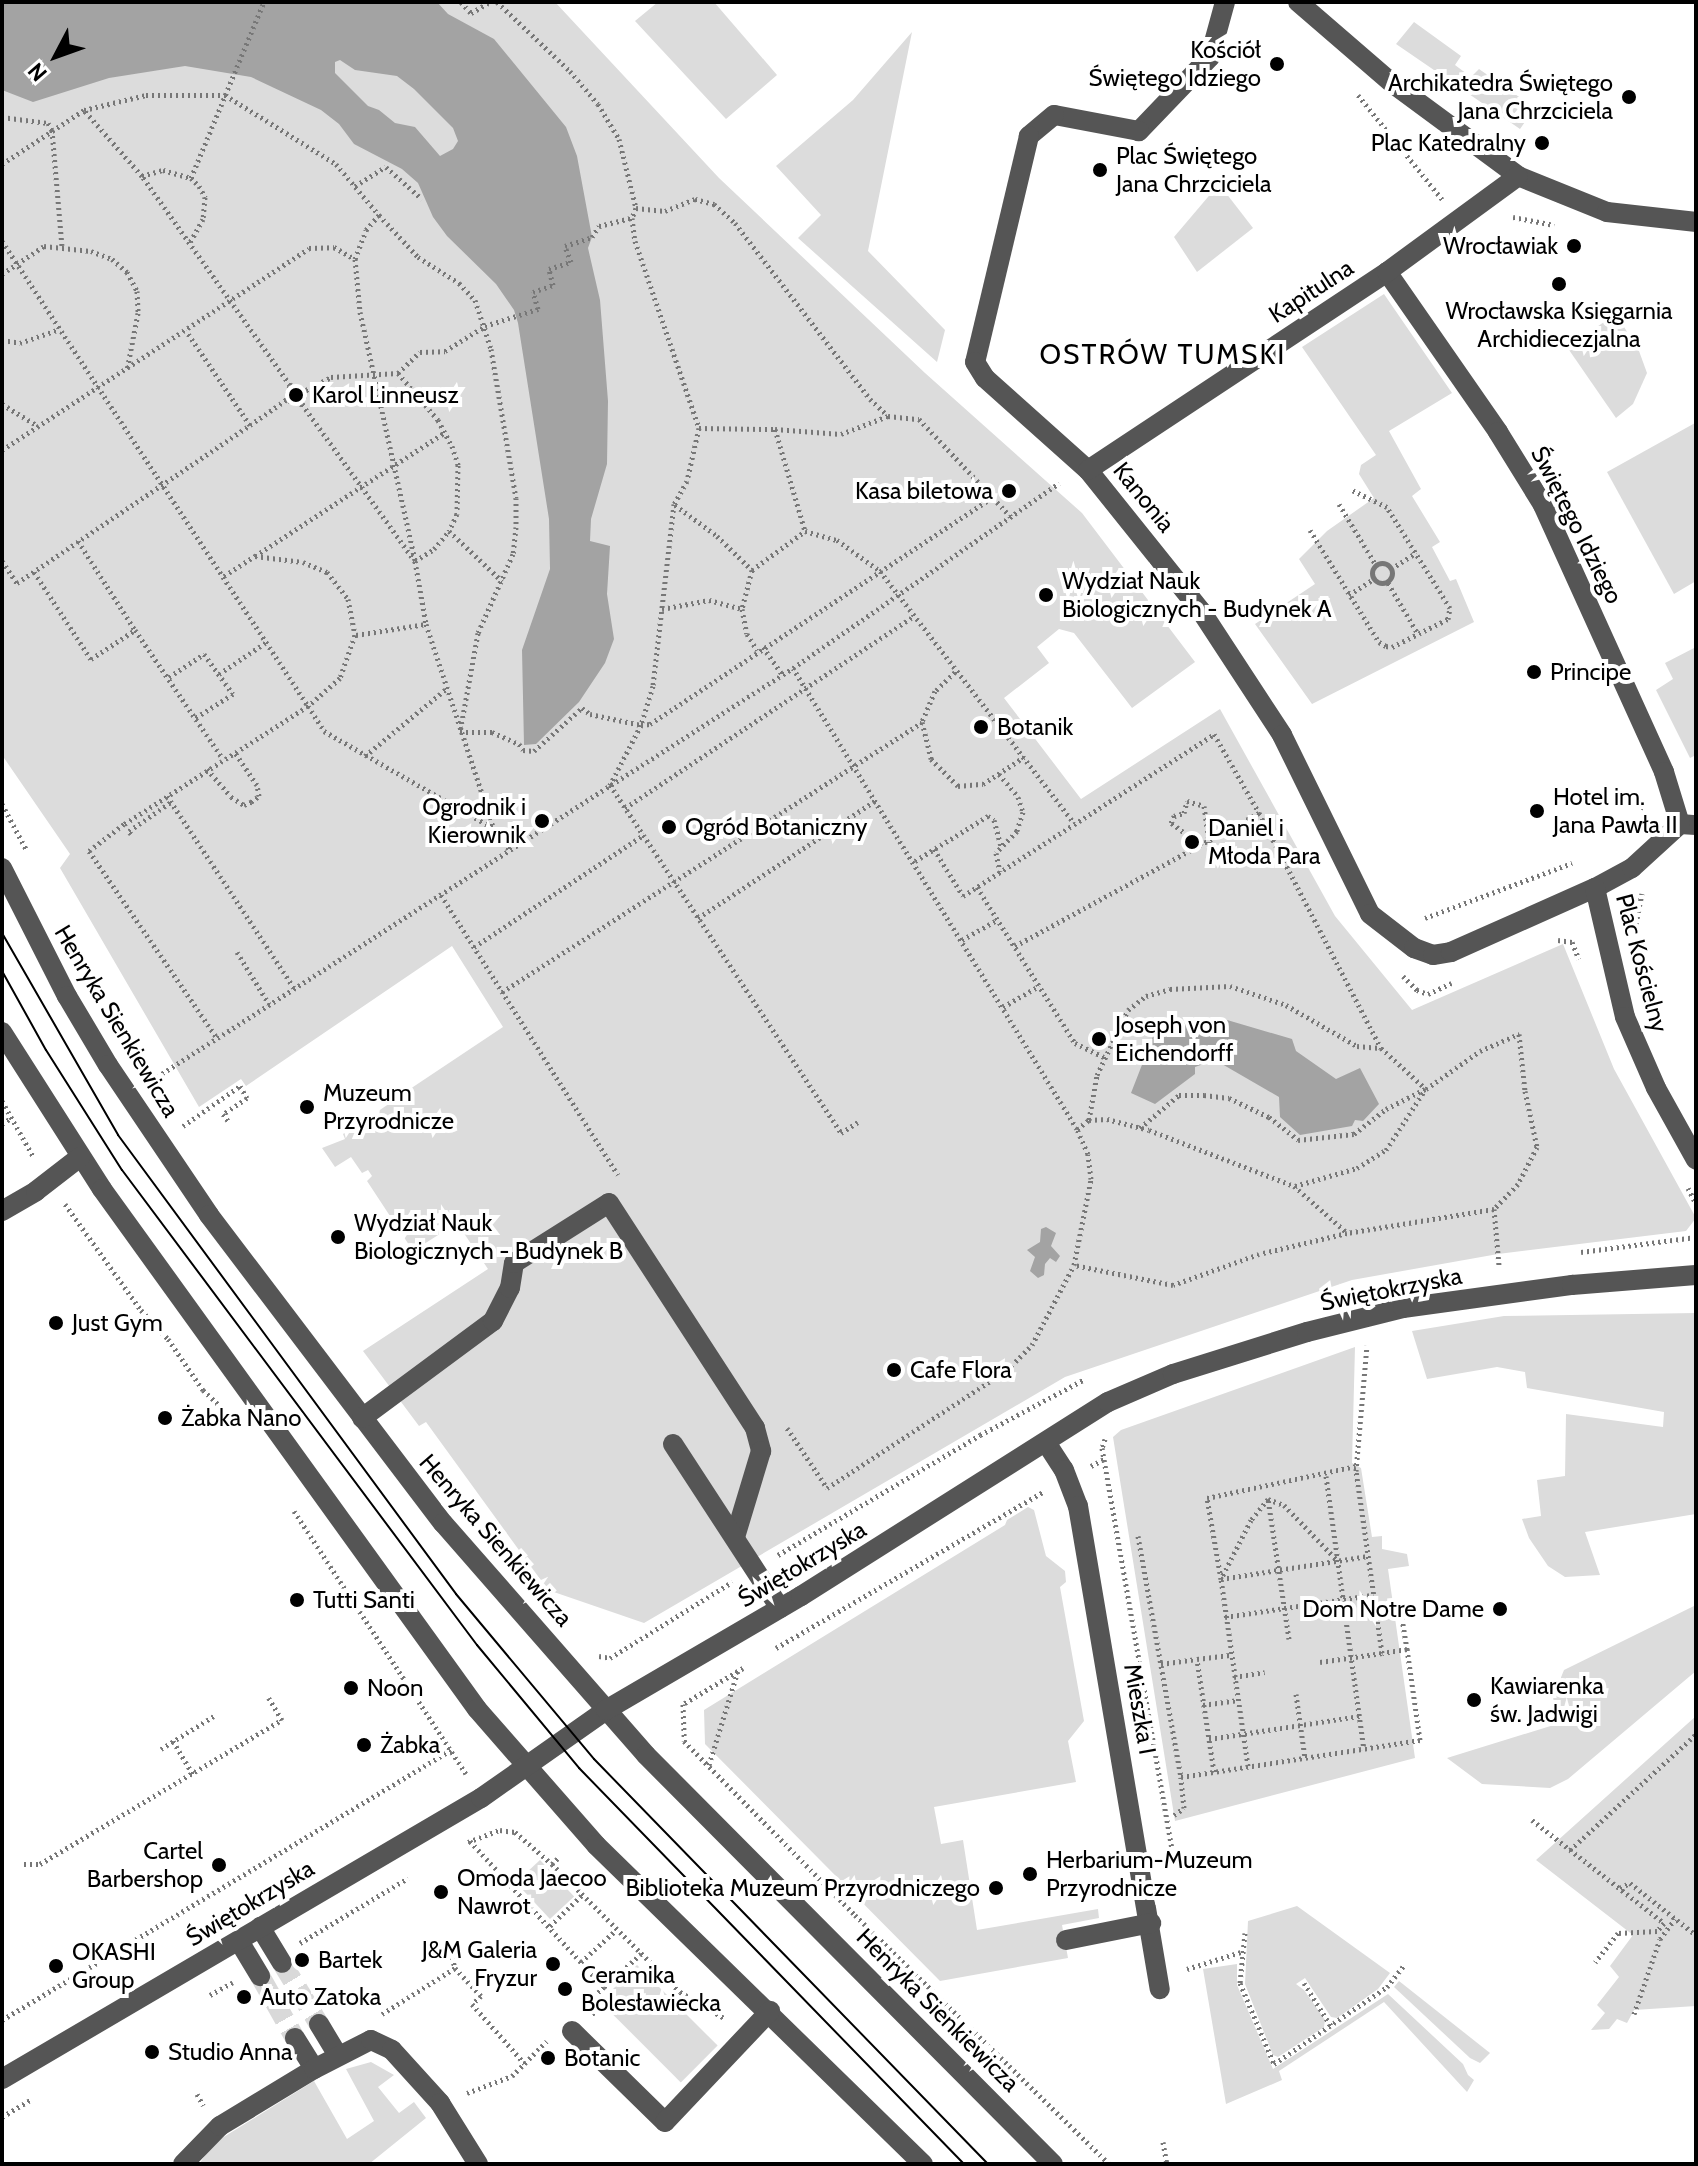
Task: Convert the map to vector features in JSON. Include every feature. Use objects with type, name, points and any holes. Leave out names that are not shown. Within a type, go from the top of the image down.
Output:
[{"type":"street","name":"Kanonia","points":[[1225,2],[1210,57],[1139,131],[1054,115],[1029,136],[975,362],[998,393],[1088,470],[1201,611],[1282,735],[1370,914],[1414,948],[1433,955],[1451,952],[1595,888]]},
{"type":"street","points":[[1298,2],[1392,83],[1518,176],[1607,212],[1696,222]]},
{"type":"street","name":"Kapitulna","points":[[1088,470],[1387,272],[1518,176]]},
{"type":"street","name":"Świętego Idziego","points":[[1387,272],[1498,432],[1543,505],[1688,825]]},
{"type":"street","name":"Plac Kościelny","points":[[1688,825],[1632,868],[1595,888],[1625,1017],[1656,1088],[1696,1160]]},
{"type":"street","name":"Henryka Sienkiewicza","points":[[2,868],[67,996],[108,1065],[209,1215],[443,1523],[646,1755],[1053,2164]]},
{"type":"street","points":[[2,1032],[80,1157],[454,1679],[525,1767],[681,1932],[770,2011],[923,2164]]},
{"type":"street","points":[[2,1211],[80,1157]]},
{"type":"street","points":[[362,1418],[493,1321],[510,1288],[514,1263],[609,1203],[755,1428],[761,1451],[735,1537]]},
{"type":"street","name":"Świętokrzyska","points":[[2,2079],[481,1798],[606,1710],[780,1608],[1047,1444],[1108,1402],[1173,1374],[1320,1329],[1403,1308],[1572,1285],[1696,1275]]},
{"type":"street","points":[[673,1444],[780,1608]]},
{"type":"street","name":"Mieszka I","points":[[1047,1444],[1078,1506],[1160,1989]]},
{"type":"street","points":[[1066,1940],[1151,1923]]},
{"type":"street","points":[[260,1927],[282,1963]]},
{"type":"street","points":[[239,1941],[260,1976]]},
{"type":"street","points":[[568,2025],[665,2122],[770,2011]]},
{"type":"street","points":[[319,2024],[338,2056]]},
{"type":"street","points":[[295,2038],[314,2069]]},
{"type":"street","points":[[183,2164],[220,2126],[314,2069],[371,2040],[392,2050],[440,2103],[478,2164]]},
{"type":"path","points":[[191,178],[264,2]]},
{"type":"path","points":[[461,2],[471,13],[490,2]]},
{"type":"path","points":[[497,2],[570,71],[598,104],[619,139],[636,208],[632,218],[635,241],[699,428],[687,481],[674,504],[653,686],[641,725],[610,785]]},
{"type":"path","points":[[1350,86],[1458,222]]},
{"type":"path","points":[[2,164],[84,110],[146,95],[225,95],[336,164],[418,257],[459,283],[475,300],[485,326],[505,422],[516,498],[513,554],[478,633],[460,732]]},
{"type":"path","points":[[84,110],[142,176],[290,385],[306,390],[331,377],[398,373],[420,352],[445,351],[485,326],[538,309],[533,292],[553,285],[549,269],[571,262],[565,246],[592,237],[599,226],[632,218]]},
{"type":"path","points":[[2,117],[48,123],[52,130],[62,246]]},
{"type":"path","points":[[355,186],[386,167],[422,199]]},
{"type":"path","points":[[142,176],[163,170],[191,178],[205,197],[203,219],[190,242]]},
{"type":"path","points":[[636,208],[665,211],[695,199],[714,204],[735,223],[779,285],[888,416]]},
{"type":"path","points":[[379,215],[366,230],[355,259],[360,312],[395,464],[426,624],[493,828],[509,849]]},
{"type":"path","points":[[2,241],[268,641],[324,731],[493,828]]},
{"type":"path","points":[[2,274],[44,246],[62,246],[112,259],[127,272],[137,291],[138,313],[126,371]]},
{"type":"path","points":[[2,450],[309,248],[334,247],[355,259]]},
{"type":"path","points":[[2,340],[20,343],[60,329]]},
{"type":"path","points":[[186,331],[250,425]]},
{"type":"path","points":[[398,373],[445,432],[458,465],[457,514],[449,531],[434,549],[415,561]]},
{"type":"path","points":[[2,561],[17,583],[286,400],[290,385]]},
{"type":"path","points":[[302,404],[306,390]]},
{"type":"path","points":[[286,400],[302,404],[415,561]]},
{"type":"path","points":[[2,404],[38,426]]},
{"type":"path","points":[[699,428],[841,434],[888,416],[919,419],[1012,518]]},
{"type":"path","points":[[775,429],[805,531]]},
{"type":"path","points":[[224,576],[445,432]]},
{"type":"path","points":[[151,1080],[793,668],[1053,488]]},
{"type":"path","points":[[1310,530],[1379,642],[1386,646],[1418,634],[1451,614],[1416,553],[1381,502],[1352,490]]},
{"type":"path","points":[[460,732],[492,732],[519,744],[523,750],[534,751],[582,708],[590,714],[641,725],[650,724],[760,648],[993,497]]},
{"type":"path","points":[[674,504],[717,536],[752,570]]},
{"type":"path","points":[[1339,504],[1376,565]]},
{"type":"path","points":[[449,531],[502,581]]},
{"type":"path","points":[[782,674],[747,634],[742,609],[752,570],[805,531]]},
{"type":"path","points":[[805,531],[837,540],[880,571],[1074,823]]},
{"type":"path","points":[[78,541],[223,759]]},
{"type":"path","points":[[1391,569],[1416,553]]},
{"type":"path","points":[[217,1038],[89,851],[207,769],[308,706],[340,678],[355,635],[348,599],[327,572],[303,562],[255,556]]},
{"type":"path","points":[[1384,563],[1391,569],[1393,575],[1388,583],[1379,584],[1374,579],[1372,570],[1376,565],[1384,563]]},
{"type":"path","points":[[34,572],[91,659],[135,630]]},
{"type":"path","points":[[1349,595],[1374,579]]},
{"type":"path","points":[[1388,583],[1418,634]]},
{"type":"path","points":[[662,609],[709,600],[742,609]]},
{"type":"path","points":[[625,808],[914,616]]},
{"type":"path","points":[[355,635],[426,624]]},
{"type":"path","points":[[219,674],[268,641]]},
{"type":"path","points":[[168,677],[204,654],[233,694],[195,718]]},
{"type":"path","points":[[755,1428],[782,1420],[827,1488],[1007,1370],[1032,1345],[1074,1265],[1091,1179],[1088,1154],[1077,1129],[915,861],[793,668]]},
{"type":"path","points":[[502,992],[922,722],[935,691],[955,672]]},
{"type":"path","points":[[365,756],[446,689]]},
{"type":"path","points":[[922,722],[931,759],[958,786],[983,784],[1024,757]]},
{"type":"path","points":[[934,849],[963,896],[1214,734],[1259,813],[1381,1048],[1426,1089]]},
{"type":"path","points":[[207,769],[231,797],[244,805],[251,802],[259,796],[257,785],[235,752]]},
{"type":"path","points":[[999,774],[1018,797],[1023,812],[1017,831],[995,858],[1000,872]]},
{"type":"path","points":[[610,785],[841,1133],[858,1122]]},
{"type":"path","points":[[167,796],[294,988]]},
{"type":"path","points":[[698,918],[876,800]]},
{"type":"path","points":[[1187,801],[1204,806],[1206,845],[1178,832],[1171,823],[1174,816],[1184,813],[1187,801]]},
{"type":"path","points":[[124,824],[130,832],[171,802]]},
{"type":"path","points":[[1631,802],[1651,810]]},
{"type":"path","points":[[1015,946],[1206,845],[1259,813]]},
{"type":"path","points":[[915,861],[988,816],[994,820],[1001,847]]},
{"type":"path","points":[[474,947],[644,835]]},
{"type":"path","points":[[1416,915],[1428,919],[1574,862]]},
{"type":"path","points":[[977,887],[1075,1043],[1104,1057]]},
{"type":"path","points":[[441,895],[619,1173],[609,1203]]},
{"type":"path","points":[[962,940],[997,920]]},
{"type":"path","points":[[237,952],[269,1004]]},
{"type":"path","points":[[1089,1120],[1104,1057],[1128,1010],[1146,996],[1203,985],[1230,986],[1286,1005],[1357,1046],[1381,1048]]},
{"type":"path","points":[[1003,1007],[1039,986]]},
{"type":"path","points":[[1074,1265],[1173,1285],[1259,1254],[1347,1233],[1494,1209],[1518,1184],[1537,1147],[1525,1091],[1519,1034],[1480,1051],[1426,1089],[1386,1109],[1354,1134],[1298,1140],[1269,1117],[1229,1098],[1204,1095],[1179,1095],[1140,1128]]},
{"type":"path","points":[[183,1126],[240,1086],[247,1098],[223,1114],[228,1121]]},
{"type":"path","points":[[1294,1186],[1357,1168],[1386,1150],[1426,1089]]},
{"type":"path","points":[[2,1101],[37,1162]]},
{"type":"path","points":[[2,1124],[11,1118]]},
{"type":"path","points":[[1077,1129],[1089,1120],[1107,1119],[1140,1128],[1294,1186],[1347,1233]]},
{"type":"path","points":[[60,1196],[141,1310],[168,1339],[203,1390],[225,1411]]},
{"type":"path","points":[[1494,1209],[1499,1265]]},
{"type":"path","points":[[1689,1240],[1696,1237]]},
{"type":"path","points":[[1368,1336],[1356,1466],[1382,1653]]},
{"type":"path","points":[[1111,1428],[1102,1448],[1175,1867]]},
{"type":"path","points":[[763,1655],[1104,1459]]},
{"type":"path","points":[[1248,1766],[1207,1498],[1356,1466]]},
{"type":"path","points":[[1326,1476],[1364,1749]]},
{"type":"path","points":[[1221,1579],[1251,1520],[1268,1499]]},
{"type":"path","points":[[1268,1499],[1284,1505],[1338,1560]]},
{"type":"path","points":[[1268,1499],[1289,1639]]},
{"type":"path","points":[[287,1500],[471,1782]]},
{"type":"path","points":[[1138,1536],[1181,1777],[1184,1808],[1174,1815]]},
{"type":"path","points":[[1221,1579],[1368,1556]]},
{"type":"path","points":[[618,1652],[756,1567]]},
{"type":"path","points":[[1225,1617],[1373,1595]]},
{"type":"path","points":[[1181,1777],[1420,1740],[1400,1606]]},
{"type":"path","points":[[1320,1662],[1407,1649]]},
{"type":"path","points":[[1161,1664],[1230,1655]]},
{"type":"path","points":[[1197,1659],[1214,1772]]},
{"type":"path","points":[[751,1663],[683,1704],[684,1741],[855,1915],[1109,2164]]},
{"type":"path","points":[[709,1765],[738,1671]]},
{"type":"path","points":[[1234,1677],[1265,1672]]},
{"type":"path","points":[[1296,1694],[1305,1758]]},
{"type":"path","points":[[24,1864],[40,1864],[282,1720],[269,1698]]},
{"type":"path","points":[[1203,1705],[1237,1700]]},
{"type":"path","points":[[161,1749],[214,1716]]},
{"type":"path","points":[[1209,1739],[1360,1716]]},
{"type":"path","points":[[1570,1850],[1696,1734]]},
{"type":"path","points":[[173,1741],[193,1774]]},
{"type":"path","points":[[2,2020],[451,1750]]},
{"type":"path","points":[[1532,1820],[1664,1923],[1657,1931],[1618,1933],[1595,1962]]},
{"type":"path","points":[[500,1830],[524,1837],[680,1992],[729,2020]]},
{"type":"path","points":[[470,1841],[604,1987]]},
{"type":"path","points":[[552,1864],[559,1857]]},
{"type":"path","points":[[1620,1888],[1630,1883],[1696,1935]]},
{"type":"path","points":[[550,1926],[582,1895]]},
{"type":"path","points":[[1634,2014],[1660,1939],[1675,1919]]},
{"type":"path","points":[[581,1962],[616,1930]]},
{"type":"path","points":[[1245,1933],[1240,1983],[1274,2064],[1387,1987],[1405,1964]]},
{"type":"path","points":[[1198,1967],[1241,1952]]},
{"type":"path","points":[[440,2103],[512,2076],[641,1954]]},
{"type":"path","points":[[452,1957],[455,1968],[481,1996],[472,2004],[524,2063]]},
{"type":"path","points":[[376,2017],[455,1968]]},
{"type":"path","points":[[1304,1983],[1331,2026]]},
{"type":"path","points":[[1163,2142],[1167,2164]]},
{"type":"shaded area","name":"Ogród Botaniczny","points":[[2,2],[555,2],[719,178],[925,373],[1082,513],[1195,662],[1132,708],[1074,633],[1059,629],[1037,647],[1049,663],[1004,698],[1081,799],[1220,709],[1335,916],[1412,1010],[1563,944],[1614,1069],[1696,1218],[1686,1231],[1498,1254],[1352,1280],[1065,1377],[644,1623],[548,1590],[426,1422],[419,1426],[363,1351],[488,1269],[457,1223],[413,1251],[367,1181],[372,1176],[368,1170],[362,1173],[351,1157],[335,1167],[322,1148],[345,1139],[343,1134],[366,1118],[369,1122],[376,1117],[374,1114],[396,1099],[398,1102],[406,1097],[404,1093],[503,1027],[452,946],[246,1086],[241,1079],[199,1107],[60,868],[70,854],[2,755]]},
{"type":"shaded area","points":[[2,2],[437,2],[448,14],[494,39],[566,127],[577,156],[592,237],[588,248],[600,300],[608,401],[607,464],[591,519],[590,541],[610,546],[607,594],[614,639],[605,663],[579,702],[536,744],[524,745],[522,650],[550,569],[549,519],[518,323],[514,310],[496,284],[447,236],[433,217],[418,183],[402,169],[354,144],[339,124],[321,110],[251,77],[185,66],[109,78],[33,102],[2,90]],"holes":[[[340,60],[355,70],[397,76],[414,89],[453,128],[458,141],[453,149],[440,156],[415,127],[395,123],[379,110],[368,106],[335,73],[335,62]]]},
{"type":"shaded area","points":[[658,2],[714,2],[777,75],[726,119],[635,21]]},
{"type":"shaded area","points":[[1414,22],[1461,56],[1455,65],[1471,77],[1479,69],[1535,108],[1520,129],[1396,44]]},
{"type":"shaded area","points":[[912,32],[868,251],[945,330],[937,362],[798,238],[821,215],[776,166],[853,100]]},
{"type":"shaded area","points":[[1219,184],[1253,228],[1197,272],[1174,237]]},
{"type":"shaded area","points":[[1384,294],[1452,393],[1389,431],[1421,489],[1412,496],[1440,542],[1432,547],[1450,581],[1456,579],[1474,622],[1312,704],[1255,624],[1315,584],[1299,559],[1327,531],[1374,498],[1359,474],[1361,465],[1376,455],[1302,347]]},
{"type":"shaded area","points":[[1616,314],[1639,351],[1647,373],[1633,404],[1616,418],[1567,347]]},
{"type":"shaded area","points":[[1695,423],[1696,581],[1674,594],[1607,472]]},
{"type":"shaded area","points":[[1696,647],[1696,755],[1690,758],[1656,690],[1673,679],[1665,663]]},
{"type":"shaded area","points":[[1217,1017],[1292,1039],[1296,1051],[1336,1079],[1360,1068],[1379,1104],[1363,1121],[1355,1120],[1352,1126],[1300,1135],[1280,1117],[1279,1097],[1215,1060],[1195,1067],[1195,1074],[1155,1104],[1131,1093],[1154,1034],[1160,1031],[1161,1026],[1170,1029],[1175,1025]]},
{"type":"shaded area","points":[[1046,1227],[1056,1233],[1051,1246],[1060,1256],[1056,1262],[1050,1258],[1045,1264],[1044,1275],[1038,1278],[1030,1271],[1035,1257],[1027,1250],[1040,1242],[1041,1229]]},
{"type":"shaded area","points":[[1696,1313],[1696,1514],[1585,1532],[1600,1575],[1565,1577],[1548,1566],[1529,1538],[1522,1519],[1541,1516],[1537,1480],[1565,1476],[1566,1414],[1663,1427],[1664,1412],[1527,1388],[1525,1372],[1497,1367],[1427,1379],[1412,1331],[1504,1316]]},
{"type":"shaded area","points":[[1355,1347],[1352,1463],[1361,1468],[1372,1537],[1382,1536],[1382,1549],[1407,1554],[1409,1566],[1388,1569],[1415,1758],[1175,1821],[1113,1437],[1121,1430]]},
{"type":"shaded area","points":[[1028,1507],[1034,1510],[1046,1556],[1065,1571],[1066,1582],[1060,1587],[1084,1721],[1068,1741],[1076,1782],[934,1807],[941,1844],[963,1840],[977,1930],[1098,1909],[1099,1918],[1062,1925],[1068,1958],[940,1981],[705,1744],[704,1710],[1005,1525],[1007,1520]]},
{"type":"shaded area","points":[[1696,1605],[1696,1671],[1568,1779],[1550,1788],[1482,1784],[1447,1758],[1557,1724],[1553,1697],[1564,1670]]},
{"type":"shaded area","points":[[1696,1716],[1696,2006],[1634,2010],[1627,2023],[1617,2019],[1609,2029],[1591,2030],[1605,2013],[1597,2005],[1619,1977],[1610,1966],[1633,1935],[1536,1860]]},
{"type":"shaded area","points":[[540,1860],[574,1897],[550,1919],[516,1883]]},
{"type":"shaded area","points":[[1297,1906],[1390,1973],[1378,1989],[1337,2018],[1331,2017],[1305,1978],[1296,1984],[1304,1990],[1325,2020],[1324,2027],[1278,2057],[1273,2055],[1245,1984],[1248,1921]]},
{"type":"shaded area","points":[[1237,1964],[1237,1985],[1273,2069],[1388,1994],[1463,2064],[1474,2080],[1467,2092],[1384,2002],[1279,2071],[1282,2080],[1226,2104],[1203,1969]]},
{"type":"shaded area","points":[[637,1965],[718,2046],[681,2082],[600,2002]]},
{"type":"shaded area","points":[[1399,1981],[1490,2053],[1480,2063],[1470,2058],[1394,1987]]},
{"type":"shaded area","points":[[371,2062],[394,2075],[378,2087],[399,2113],[414,2102],[426,2118],[369,2164],[199,2164],[214,2143],[314,2081],[347,2139],[374,2121],[346,2069]]},
{"type":"tunnel","points":[[282,1963],[319,2024]]},
{"type":"tunnel","points":[[260,1976],[295,2038]]},
{"type":"tram line","points":[[2,933],[118,1135],[456,1594],[594,1759],[988,2164]]},
{"type":"tram line","points":[[2,971],[46,1050],[122,1170],[477,1645],[579,1768],[964,2164]]},
{"type":"place","name":"Kościół Świętego Idziego","points":[[1277,64]]},
{"type":"place","name":"Archikatedra Świętego Jana Chrzciciela","points":[[1629,97]]},
{"type":"place","name":"Plac Katedralny","points":[[1542,143]]},
{"type":"place","name":"Plac Świętego Jana Chrzciciela","points":[[1100,170]]},
{"type":"place","name":"Wrocławiak","points":[[1574,246]]},
{"type":"place","name":"Wrocławska Księgarnia Archidiecezjalna","points":[[1559,284]]},
{"type":"place","name":"Karol Linneusz","points":[[296,395]]},
{"type":"place","name":"Kasa biletowa","points":[[1009,491]]},
{"type":"place","name":"Wydział Nauk Biologicznych - Budynek A","points":[[1046,595]]},
{"type":"place","name":"Principe","points":[[1534,672]]},
{"type":"place","name":"Botanik","points":[[981,727]]},
{"type":"place","name":"Hotel im. Jana Pawła II","points":[[1537,811]]},
{"type":"place","name":"Ogrodnik i Kierownik","points":[[542,821]]},
{"type":"place","name":"Ogród Botaniczny","points":[[669,827]]},
{"type":"place","name":"Daniel i Młoda Para","points":[[1192,842]]},
{"type":"place","name":"Joseph von Eichendorff","points":[[1099,1039]]},
{"type":"place","name":"Muzeum Przyrodnicze","points":[[307,1107]]},
{"type":"place","name":"Wydział Nauk Biologicznych - Budynek B","points":[[338,1237]]},
{"type":"place","name":"Just Gym","points":[[56,1323]]},
{"type":"place","name":"Cafe Flora","points":[[894,1370]]},
{"type":"place","name":"Żabka Nano","points":[[165,1418]]},
{"type":"place","name":"Tutti Santi","points":[[297,1600]]},
{"type":"place","name":"Dom Notre Dame","points":[[1500,1609]]},
{"type":"place","name":"Noon","points":[[351,1688]]},
{"type":"place","name":"Kawiarenka św. Jadwigi","points":[[1474,1700]]},
{"type":"place","name":"Żabka","points":[[364,1745]]},
{"type":"place","name":"Cartel Barbershop","points":[[219,1865]]},
{"type":"place","name":"Herbarium-Muzeum Przyrodnicze","points":[[1030,1874]]},
{"type":"place","name":"Biblioteka Muzeum Przyrodniczego","points":[[996,1888]]},
{"type":"place","name":"Omoda Jaecoo Nawrot","points":[[441,1892]]},
{"type":"place","name":"Bartek","points":[[302,1960]]},
{"type":"place","name":"J&M Galeria Fryzur","points":[[553,1964]]},
{"type":"place","name":"OKASHI Group","points":[[56,1966]]},
{"type":"place","name":"Ceramika Bolesławiecka","points":[[565,1989]]},
{"type":"place","name":"Auto Zatoka","points":[[244,1997]]},
{"type":"place","name":"Studio Anna","points":[[152,2052]]},
{"type":"place","name":"Botanic","points":[[548,2058]]},
{"type":"district","name":"OSTRÓW TUMSKI","points":[[1163,354]]}]
